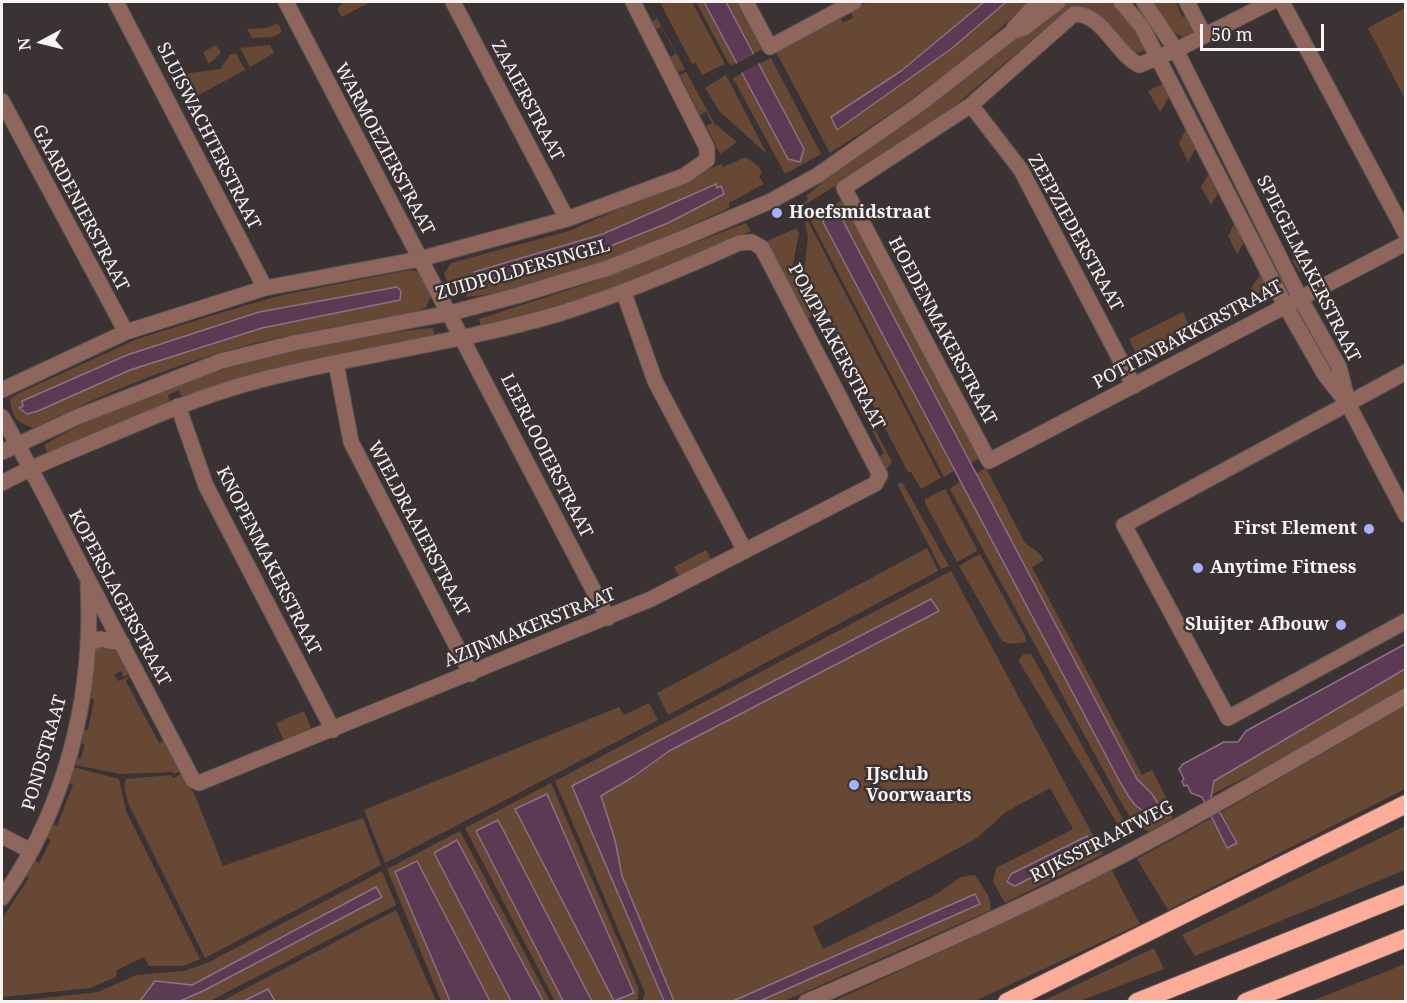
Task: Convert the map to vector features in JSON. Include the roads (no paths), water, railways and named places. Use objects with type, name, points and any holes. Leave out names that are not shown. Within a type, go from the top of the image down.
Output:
[{"type":"highway","points":[[1007,1002],[1406,804]]},
{"type":"highway","points":[[1137,1002],[1406,894]]},
{"type":"highway","points":[[1246,1002],[1406,938]]},
{"type":"street","name":"SLUISWACHTERSTRAAT","points":[[116,2],[266,288]]},
{"type":"street","name":"WARMOEZIERSTRAAT","points":[[286,2],[450,313]]},
{"type":"street","name":"ZAAIERSTRAAT","points":[[453,2],[567,219]]},
{"type":"street","name":"ZUIDPOLDERSINGEL","points":[[2,390],[126,333],[266,288],[420,259],[567,219],[684,176],[707,160],[707,148],[633,2]]},
{"type":"street","points":[[746,2],[770,47],[854,2]]},
{"type":"street","name":"ZUIDPOLDERSINGEL","points":[[1012,32],[1018,21],[1038,2]]},
{"type":"street","name":"ZUIDPOLDERSINGEL","points":[[2,452],[17,443],[221,362],[294,343],[450,313],[608,268],[791,190],[921,103],[1012,32],[1024,28],[1058,2]]},
{"type":"street","name":"SPIEGELMAKERSTRAAT","points":[[1121,2],[1142,27],[1285,305],[1325,375],[1348,404]]},
{"type":"street","name":"SPIEGELMAKERSTRAAT","points":[[1144,2],[1176,50],[1300,298],[1339,367],[1348,404]]},
{"type":"street","points":[[1186,2],[1204,35]]},
{"type":"street","points":[[971,105],[1074,14],[1084,14],[1095,20],[1126,59],[1138,65],[1176,50],[1270,2]]},
{"type":"street","points":[[1282,2],[1406,234]]},
{"type":"street","name":"GAARDENIERSTRAAT","points":[[2,101],[126,333]]},
{"type":"street","name":"HOEDENMAKERSTRAAT","points":[[971,105],[844,188],[989,461]]},
{"type":"street","name":"ZEEPZIEDERSTRAAT","points":[[971,105],[1021,170],[1134,386]]},
{"type":"street","name":"POMPMAKERSTRAAT","points":[[624,293],[739,243],[752,242],[762,248],[880,475]]},
{"type":"street","name":"POTTENBAKKERSTRAAT","points":[[989,461],[1406,243]]},
{"type":"street","points":[[2,483],[30,468],[178,406],[248,383],[336,363],[463,339],[624,293],[654,381],[745,551]]},
{"type":"street","name":"LEERLOOIERSTRAAT","points":[[450,313],[608,618]]},
{"type":"street","name":"WIELDRAAIERSTRAAT","points":[[336,363],[351,442],[471,674]]},
{"type":"street","points":[[1406,372],[1124,525],[1228,718],[1406,621]]},
{"type":"street","points":[[1348,404],[1406,515]]},
{"type":"street","name":"KNOPENMAKERSTRAAT","points":[[178,406],[206,486],[333,730]]},
{"type":"street","name":"KOPERSLAGERSTRAAT","points":[[2,417],[187,770]]},
{"type":"street","name":"AZIJNMAKERSTRAAT","points":[[187,770],[192,780],[199,783],[608,618],[875,484],[880,475]]},
{"type":"street","name":"PONDSTRAAT","points":[[2,898],[31,852],[56,798],[71,748],[83,694],[89,644],[87,579]]},
{"type":"street","points":[[89,644],[100,639],[122,643]]},
{"type":"street","name":"RIJKSSTRAATWEG","points":[[806,1002],[903,960],[1132,850],[1406,696]]},
{"type":"street","points":[[2,836],[31,852]]},
{"type":"place","name":"Hoefsmidstraat","points":[[777,213]]},
{"type":"place","name":"First Element","points":[[1369,529]]},
{"type":"place","name":"Anytime Fitness","points":[[1198,568]]},
{"type":"place","name":"Sluijter Afbouw","points":[[1341,625]]},
{"type":"place","name":"IJsclub Voorwaarts","points":[[854,785]]}]
